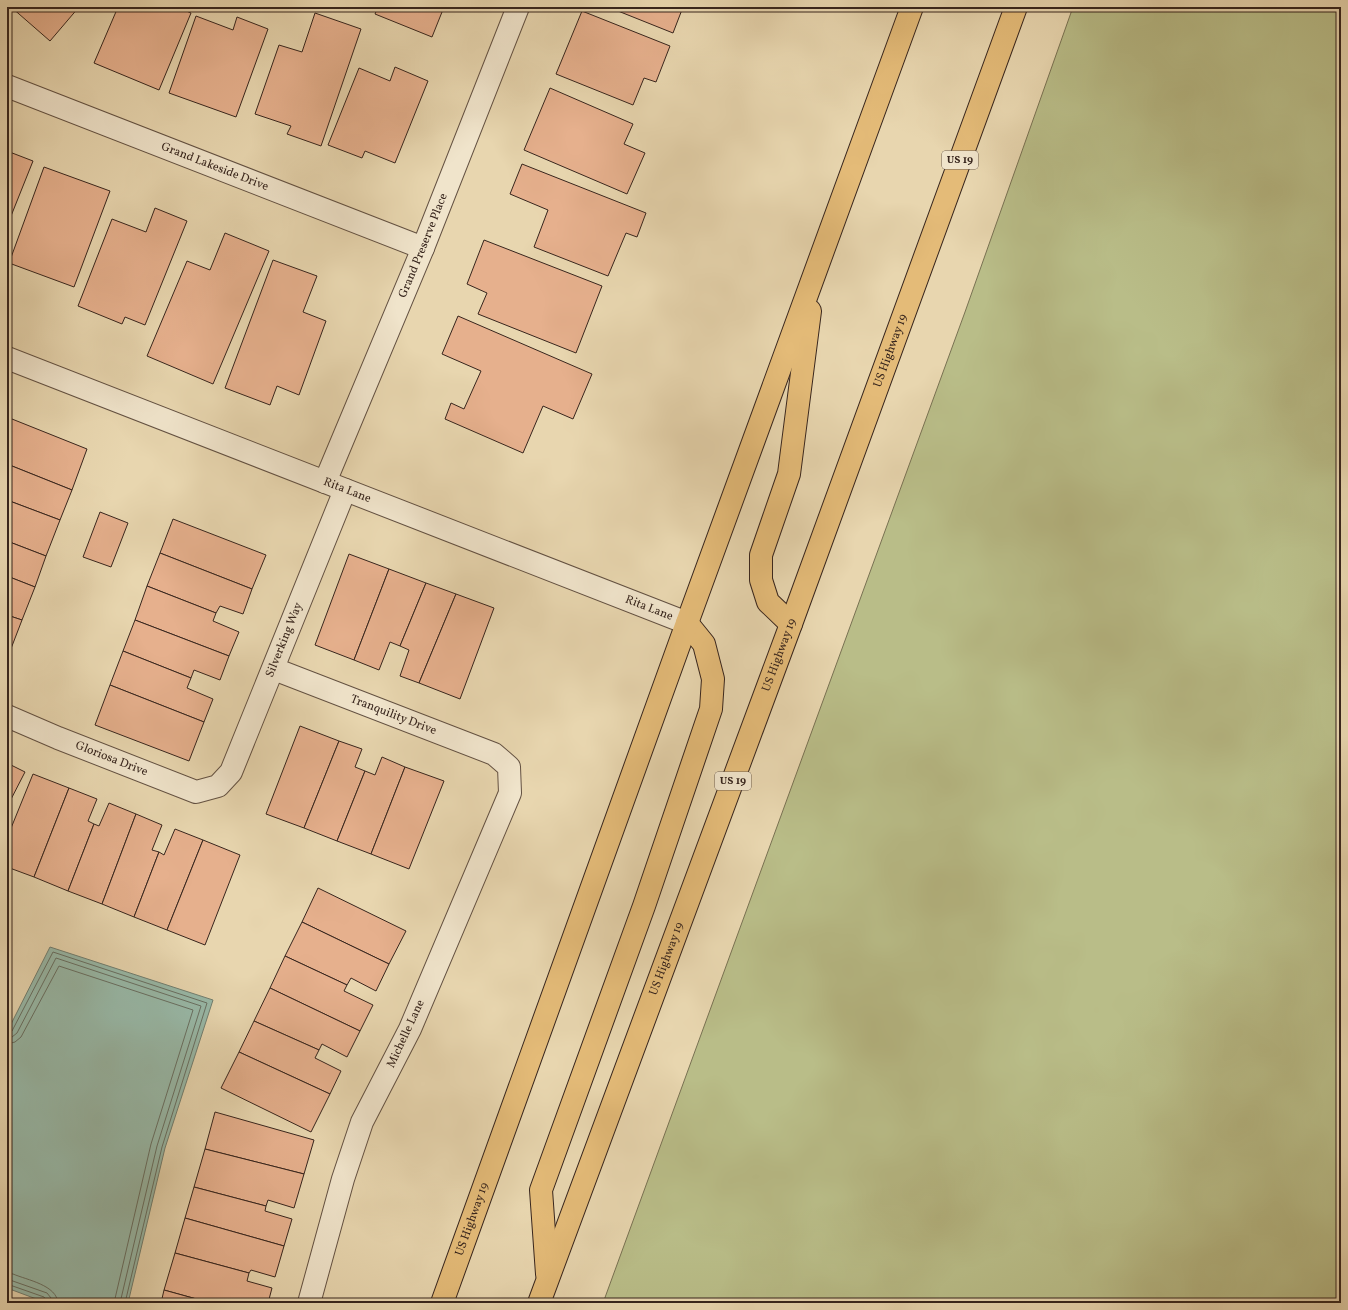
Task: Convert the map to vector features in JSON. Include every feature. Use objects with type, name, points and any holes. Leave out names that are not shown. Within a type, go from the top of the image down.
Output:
[{"type":"highway","name":"US Highway 19","points":[[442,1303],[686,623],[912,7]]},
{"type":"highway","points":[[995,63],[1001,7]]},
{"type":"highway","name":"US Highway 19","points":[[539,1303],[791,624],[1016,7]]},
{"type":"highway","points":[[791,624],[768,602],[761,580],[761,555],[789,474],[815,272]]},
{"type":"highway","points":[[547,1281],[541,1190],[644,906],[712,709],[713,680],[704,644],[686,623]]},
{"type":"street","name":"Grand Preserve Place","points":[[325,482],[423,248],[518,7]]},
{"type":"street","name":"Grand Lakeside Drive","points":[[7,86],[423,248]]},
{"type":"street","name":"Rita Lane","points":[[7,358],[686,623]]},
{"type":"street","name":"Silverking Way","points":[[218,786],[231,772],[274,669],[310,574],[345,490]]},
{"type":"street","name":"Tranquility Drive","points":[[274,669],[494,754],[509,767]]},
{"type":"street","name":"Gloriosa Drive","points":[[7,716],[58,738],[196,792],[218,786]]},
{"type":"street","name":"Michelle Lane","points":[[309,1303],[343,1179],[362,1122],[410,1029],[510,793],[509,767]]},
{"type":"green space","points":[[1073,7],[1341,7],[1341,1303],[603,1303],[965,312]]},
{"type":"water","points":[[50,947],[213,1000],[165,1148],[128,1303],[47,1303],[7,1288],[7,1032]]},
{"type":"building","points":[[11,7],[79,7],[50,41]]},
{"type":"building","points":[[118,7],[177,7],[191,13],[159,90],[94,63]]},
{"type":"building","points":[[378,7],[444,7],[432,37],[375,14]]},
{"type":"building","points":[[608,7],[683,7],[673,33]]},
{"type":"building","points":[[582,11],[670,46],[656,82],[644,78],[633,105],[556,74]]},
{"type":"building","points":[[315,13],[361,29],[321,146],[287,134],[291,126],[255,114],[279,45],[302,52]]},
{"type":"building","points":[[196,16],[233,30],[237,17],[268,29],[236,117],[169,93]]},
{"type":"building","points":[[395,67],[428,81],[395,163],[365,151],[362,158],[328,145],[359,68],[390,81]]},
{"type":"building","points":[[550,88],[633,124],[624,144],[645,153],[627,194],[524,150]]},
{"type":"building","points":[[7,151],[33,161],[7,226]]},
{"type":"building","points":[[522,164],[646,213],[637,237],[626,233],[608,276],[534,247],[548,210],[510,194]]},
{"type":"building","points":[[44,167],[110,191],[74,287],[9,263]]},
{"type":"building","points":[[155,208],[187,221],[145,325],[125,317],[122,324],[78,306],[112,219],[146,232]]},
{"type":"building","points":[[225,233],[269,251],[213,384],[147,356],[187,261],[210,270]]},
{"type":"building","points":[[484,240],[602,286],[576,353],[478,314],[487,293],[467,284]]},
{"type":"building","points":[[273,260],[317,276],[303,312],[326,321],[299,395],[277,386],[270,405],[225,388]]},
{"type":"building","points":[[458,316],[592,374],[573,419],[543,406],[523,453],[445,419],[451,403],[464,409],[481,371],[442,354]]},
{"type":"building","points":[[7,417],[87,449],[72,490],[7,464]]},
{"type":"building","points":[[7,464],[72,490],[60,520],[7,500]]},
{"type":"building","points":[[7,500],[60,520],[46,556],[7,541]]},
{"type":"building","points":[[100,512],[128,523],[111,567],[83,557]]},
{"type":"building","points":[[173,519],[266,555],[252,589],[160,553]]},
{"type":"building","points":[[7,541],[46,556],[35,587],[7,576]]},
{"type":"building","points":[[160,553],[252,589],[243,614],[220,606],[216,613],[147,586]]},
{"type":"building","points":[[349,554],[389,569],[354,660],[315,645]]},
{"type":"building","points":[[389,569],[426,583],[400,646],[390,642],[379,670],[354,660]]},
{"type":"building","points":[[7,576],[35,587],[22,620],[7,615]]},
{"type":"building","points":[[426,583],[456,594],[419,683],[400,676],[409,650],[400,646]]},
{"type":"building","points":[[147,586],[216,613],[213,621],[239,632],[229,656],[135,620]]},
{"type":"building","points":[[456,594],[494,608],[460,699],[419,683]]},
{"type":"building","points":[[7,615],[22,620],[7,659]]},
{"type":"building","points":[[135,620],[229,656],[220,680],[194,670],[191,678],[123,651]]},
{"type":"building","points":[[123,651],[191,678],[187,688],[213,699],[204,722],[110,685]]},
{"type":"building","points":[[110,685],[204,722],[189,761],[95,725]]},
{"type":"building","points":[[300,726],[339,741],[304,828],[266,814]]},
{"type":"building","points":[[339,741],[362,749],[355,767],[365,771],[337,841],[304,828]]},
{"type":"building","points":[[382,757],[405,767],[371,854],[337,841],[365,771],[375,775]]},
{"type":"building","points":[[7,763],[25,772],[7,807]]},
{"type":"building","points":[[405,767],[444,781],[409,869],[371,854]]},
{"type":"building","points":[[33,774],[69,788],[34,877],[7,867],[7,838]]},
{"type":"building","points":[[69,788],[97,799],[88,821],[94,824],[68,891],[34,877]]},
{"type":"building","points":[[109,803],[136,814],[102,904],[68,891],[94,824],[99,826]]},
{"type":"building","points":[[136,814],[162,825],[152,850],[159,852],[134,917],[102,904]]},
{"type":"building","points":[[175,829],[203,840],[167,930],[134,917],[159,852],[164,855]]},
{"type":"building","points":[[203,840],[240,855],[205,945],[167,930]]},
{"type":"building","points":[[318,888],[406,931],[389,964],[302,922]]},
{"type":"building","points":[[302,922],[389,964],[376,991],[351,978],[347,985],[285,956]]},
{"type":"building","points":[[285,956],[347,985],[344,991],[373,1005],[360,1031],[270,988]]},
{"type":"building","points":[[270,988],[360,1031],[347,1057],[322,1044],[319,1050],[254,1021]]},
{"type":"building","points":[[254,1021],[319,1050],[315,1058],[341,1071],[330,1094],[239,1052]]},
{"type":"building","points":[[239,1052],[330,1094],[311,1132],[221,1088]]},
{"type":"building","points":[[215,1112],[314,1140],[304,1174],[205,1149]]},
{"type":"building","points":[[205,1149],[304,1174],[294,1208],[268,1200],[266,1206],[194,1187]]},
{"type":"building","points":[[194,1187],[266,1206],[265,1211],[292,1219],[284,1246],[185,1218]]},
{"type":"building","points":[[185,1218],[284,1246],[275,1277],[251,1270],[249,1273],[175,1253]]},
{"type":"building","points":[[175,1253],[249,1273],[247,1281],[272,1288],[268,1303],[211,1303],[164,1290]]},
{"type":"building","points":[[164,1290],[211,1303],[161,1303]]}]
